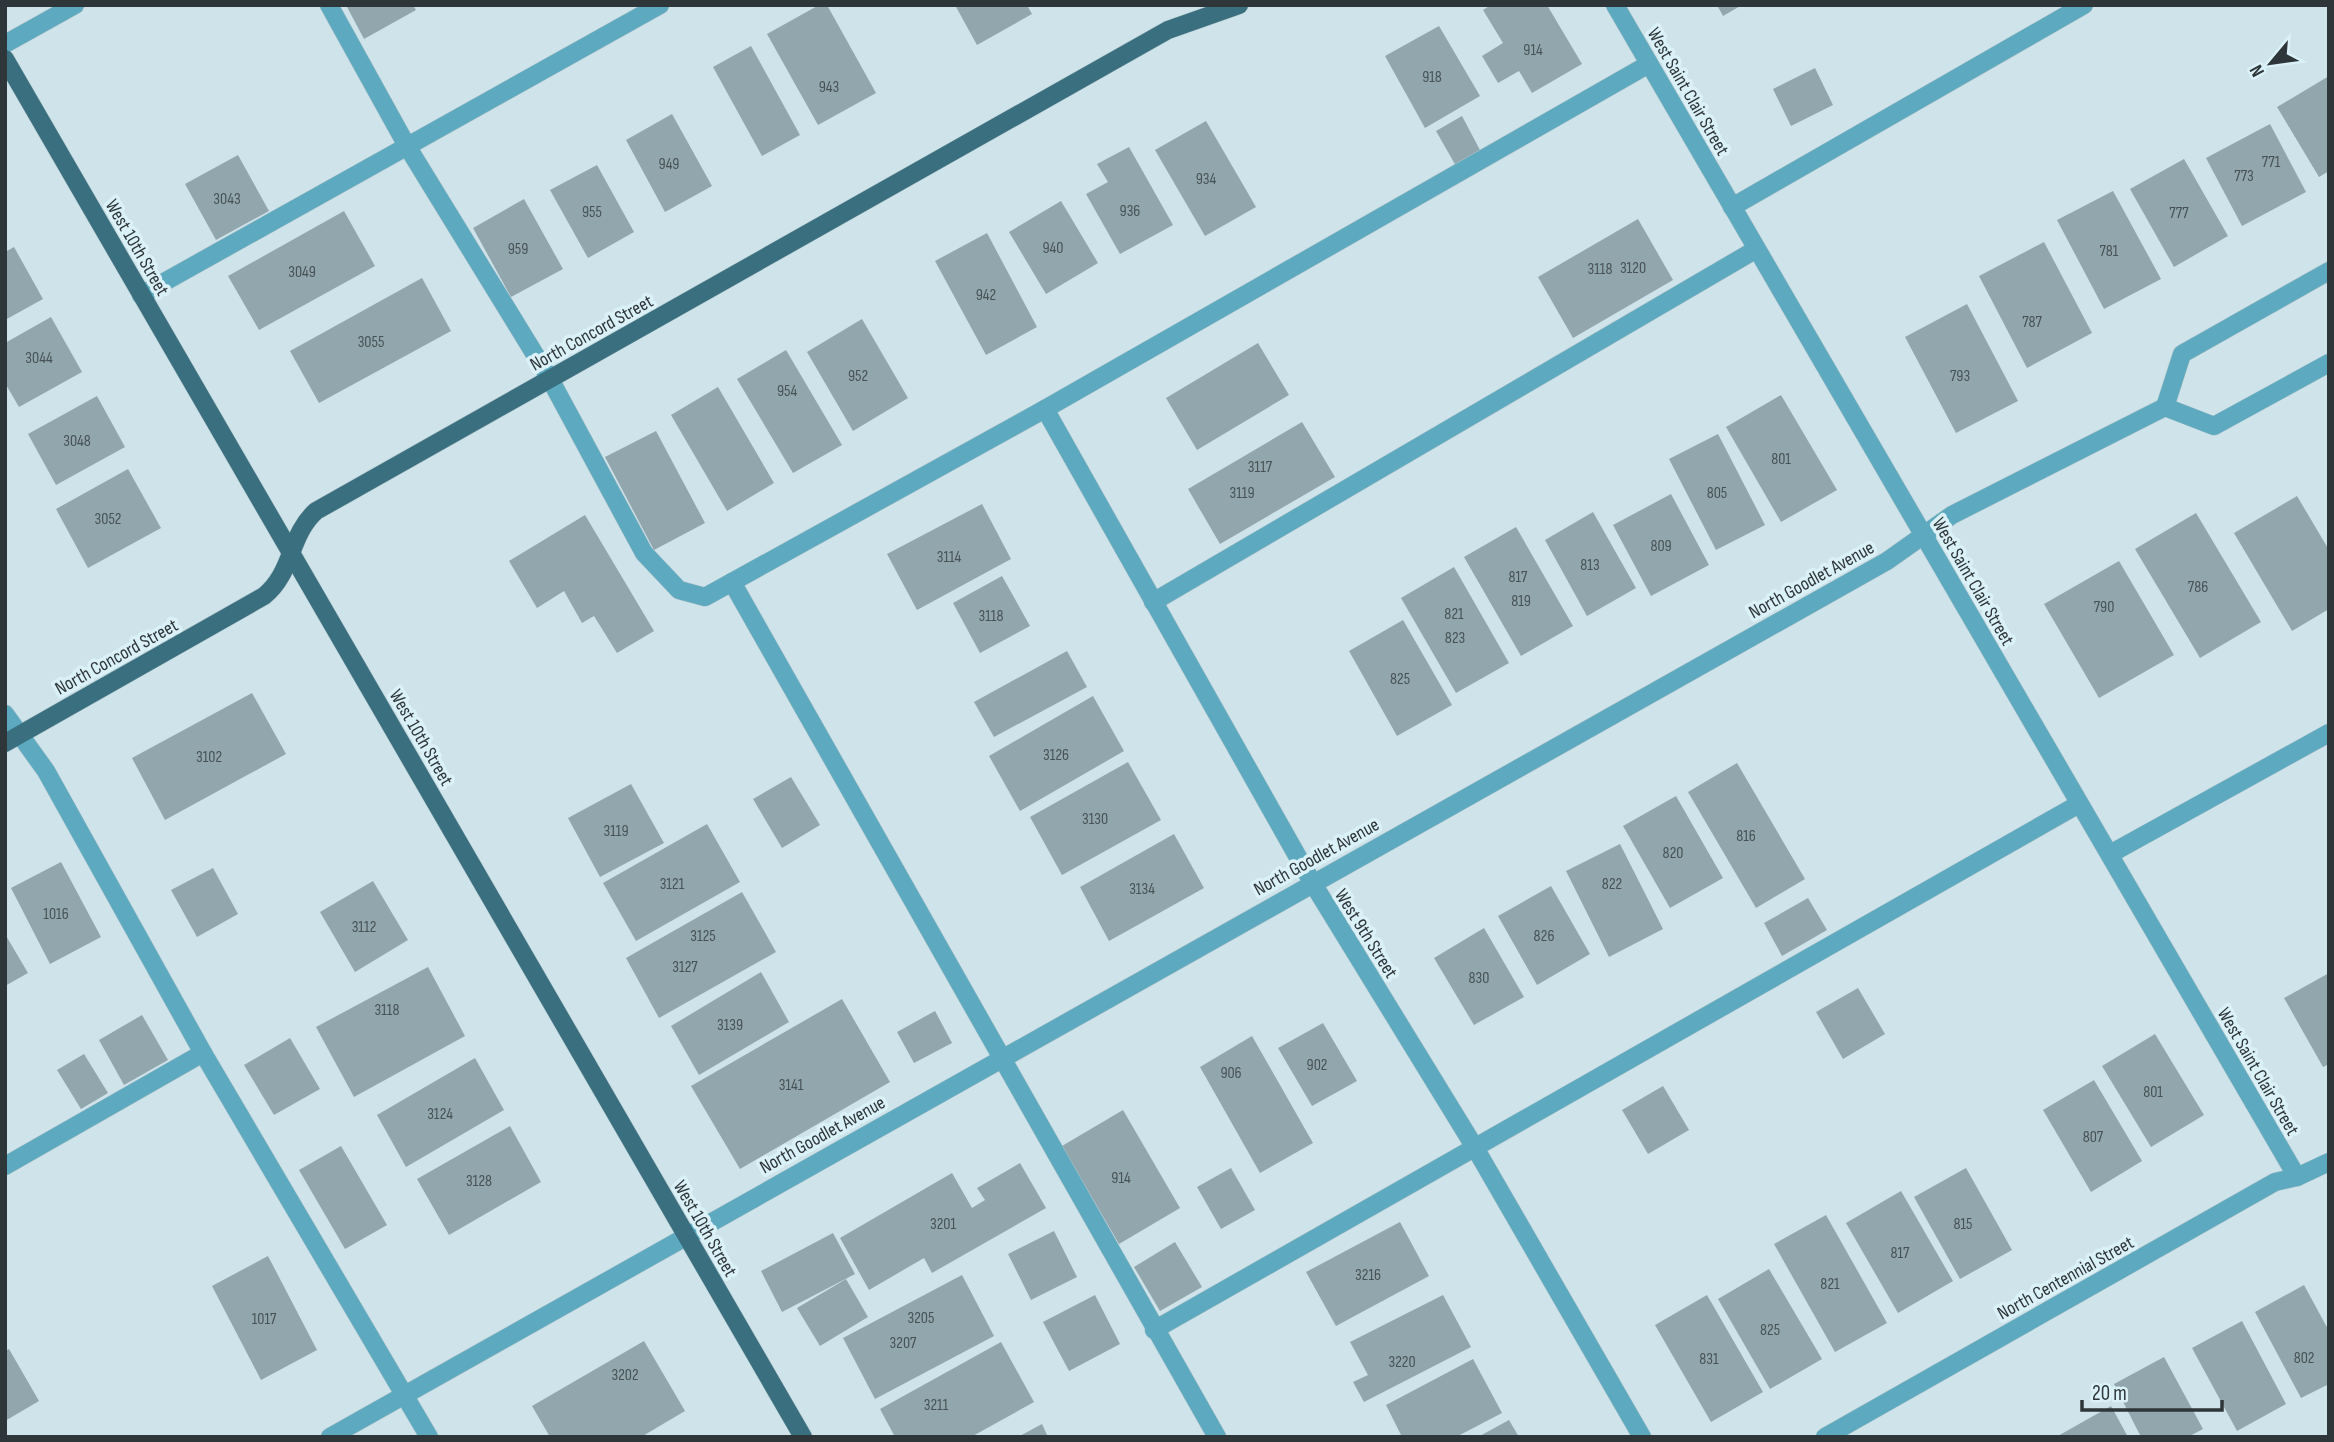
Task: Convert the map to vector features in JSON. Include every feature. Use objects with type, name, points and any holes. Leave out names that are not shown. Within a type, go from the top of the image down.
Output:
[{"type":"main road","name":"North Concord Street","points":[[12,739],[264,596],[282,577],[300,530],[316,511],[1168,30],[1239,5]]},
{"type":"main road","name":"West 10th Street","points":[[5,59],[803,1437]]},
{"type":"street","points":[[5,44],[75,5]]},
{"type":"street","points":[[329,5],[407,146],[550,379],[644,553],[679,590],[705,597],[1045,409],[1649,64]]},
{"type":"street","points":[[141,295],[660,5]]},
{"type":"street","name":"West Saint Clair Street","points":[[1615,5],[1755,250],[2297,1177]]},
{"type":"street","points":[[1732,207],[2084,5]]},
{"type":"street","points":[[1153,602],[1755,250]]},
{"type":"street","points":[[2329,271],[2182,354],[2165,407],[2214,426],[2329,363]]},
{"type":"street","name":"North Goodlet Avenue","points":[[330,1437],[1312,882],[1887,561],[1952,515],[2165,407]]},
{"type":"street","name":"West 9th Street","points":[[1045,409],[1312,882],[1474,1146],[1642,1437]]},
{"type":"street","points":[[732,582],[1000,1059],[1217,1437]]},
{"type":"street","points":[[5,714],[12,739],[46,771],[204,1053],[429,1437]]},
{"type":"street","points":[[2110,855],[2329,733]]},
{"type":"street","points":[[1154,1330],[2079,804]]},
{"type":"street","points":[[5,1166],[204,1053]]},
{"type":"street","name":"North Centennial Street","points":[[1825,1437],[2275,1182],[2297,1177],[2329,1162]]},
{"type":"building","points":[[346,5],[413,5],[416,10],[364,39]]},
{"type":"building","points":[[819,5],[827,5],[876,93],[818,125],[767,34]]},
{"type":"building","points":[[955,5],[1027,5],[1032,14],[977,45]]},
{"type":"building","points":[[1491,5],[1547,5],[1582,64],[1532,93],[1519,71],[1498,83],[1482,56],[1503,43],[1483,10]]},
{"type":"building","points":[[1717,5],[1742,5],[1723,16]]},
{"type":"building","points":[[1439,26],[1480,96],[1425,128],[1385,56]]},
{"type":"building","points":[[751,46],[800,135],[762,156],[713,67]]},
{"type":"building","points":[[1815,68],[1833,105],[1791,126],[1773,89]]},
{"type":"building","points":[[2329,76],[2329,171],[2319,177],[2277,107]]},
{"type":"building","points":[[672,114],[712,186],[665,212],[626,140]]},
{"type":"building","points":[[1462,116],[1481,152],[1456,166],[1436,131]]},
{"type":"building","points":[[1206,121],[1256,207],[1205,236],[1155,150]]},
{"type":"building","points":[[2270,124],[2306,192],[2242,226],[2206,158]]},
{"type":"building","points":[[1129,147],[1173,225],[1120,254],[1086,194],[1108,182],[1097,164]]},
{"type":"building","points":[[238,155],[269,211],[216,240],[185,184]]},
{"type":"building","points":[[2184,159],[2228,236],[2174,267],[2130,189]]},
{"type":"building","points":[[597,165],[634,232],[588,258],[550,190]]},
{"type":"building","points":[[2113,191],[2161,279],[2104,309],[2057,220]]},
{"type":"building","points":[[524,199],[563,269],[511,297],[473,228]]},
{"type":"building","points":[[1061,201],[1098,263],[1046,294],[1009,232]]},
{"type":"building","points":[[344,211],[375,266],[259,330],[228,276]]},
{"type":"building","points":[[1638,219],[1673,280],[1573,338],[1538,277]]},
{"type":"building","points":[[987,233],[1037,327],[986,355],[935,261]]},
{"type":"building","points":[[2044,242],[2092,333],[2027,368],[1979,276]]},
{"type":"building","points":[[14,247],[43,299],[5,320],[5,252]]},
{"type":"building","points":[[422,278],[451,331],[319,403],[290,351]]},
{"type":"building","points":[[1967,304],[2018,401],[1956,433],[1905,337]]},
{"type":"building","points":[[51,317],[82,372],[19,407],[5,383],[5,343]]},
{"type":"building","points":[[862,319],[908,398],[853,431],[807,352]]},
{"type":"building","points":[[1258,343],[1289,395],[1197,450],[1166,398]]},
{"type":"building","points":[[786,350],[842,445],[793,473],[737,379]]},
{"type":"building","points":[[718,387],[774,483],[727,511],[671,415]]},
{"type":"building","points":[[1781,395],[1837,490],[1781,522],[1726,427]]},
{"type":"building","points":[[97,396],[125,447],[56,485],[28,434]]},
{"type":"building","points":[[1302,422],[1335,477],[1220,544],[1188,489]]},
{"type":"building","points":[[656,431],[705,523],[654,550],[605,457]]},
{"type":"building","points":[[1718,434],[1765,525],[1716,550],[1669,459]]},
{"type":"building","points":[[128,469],[161,528],[88,568],[56,509]]},
{"type":"building","points":[[1671,494],[1709,565],[1651,596],[1613,525]]},
{"type":"building","points":[[2297,496],[2329,550],[2329,609],[2292,631],[2234,533]]},
{"type":"building","points":[[982,504],[1011,559],[917,610],[887,554]]},
{"type":"building","points":[[1593,512],[1636,588],[1587,616],[1545,540]]},
{"type":"building","points":[[2196,513],[2261,622],[2200,658],[2135,549]]},
{"type":"building","points":[[585,515],[654,631],[617,653],[594,616],[582,623],[564,591],[537,608],[509,561]]},
{"type":"building","points":[[1516,527],[1573,626],[1521,656],[1464,557]]},
{"type":"building","points":[[2119,561],[2174,655],[2099,698],[2044,604]]},
{"type":"building","points":[[1454,567],[1509,663],[1456,693],[1401,598]]},
{"type":"building","points":[[1002,576],[1030,626],[980,653],[953,603]]},
{"type":"building","points":[[1403,620],[1452,705],[1397,736],[1349,651]]},
{"type":"building","points":[[1067,651],[1087,687],[994,737],[974,702]]},
{"type":"building","points":[[252,693],[286,754],[165,820],[132,758]]},
{"type":"building","points":[[1093,696],[1124,751],[1020,811],[989,756]]},
{"type":"building","points":[[1128,762],[1161,820],[1062,875],[1030,817]]},
{"type":"building","points":[[1737,763],[1805,879],[1756,908],[1688,792]]},
{"type":"building","points":[[791,777],[820,825],[782,848],[753,799]]},
{"type":"building","points":[[631,784],[664,843],[600,877],[568,818]]},
{"type":"building","points":[[1676,796],[1723,878],[1670,908],[1623,826]]},
{"type":"building","points":[[707,824],[740,882],[636,941],[603,883]]},
{"type":"building","points":[[1174,834],[1204,888],[1109,941],[1080,887]]},
{"type":"building","points":[[1620,844],[1663,929],[1609,957],[1566,871]]},
{"type":"building","points":[[61,862],[101,937],[50,964],[11,888]]},
{"type":"building","points":[[213,868],[238,914],[197,937],[171,890]]},
{"type":"building","points":[[373,881],[408,940],[355,972],[320,912]]},
{"type":"building","points":[[1551,886],[1590,954],[1537,985],[1498,916]]},
{"type":"building","points":[[742,892],[776,952],[659,1018],[626,958]]},
{"type":"building","points":[[1808,898],[1827,930],[1782,956],[1764,923]]},
{"type":"building","points":[[1484,928],[1524,997],[1474,1025],[1434,958]]},
{"type":"building","points":[[5,934],[28,973],[5,986]]},
{"type":"building","points":[[428,967],[465,1036],[354,1097],[316,1027]]},
{"type":"building","points":[[761,972],[789,1022],[699,1075],[671,1026]]},
{"type":"building","points":[[2329,973],[2329,1064],[2323,1067],[2284,998]]},
{"type":"building","points":[[1858,988],[1885,1034],[1843,1059],[1816,1012]]},
{"type":"building","points":[[842,999],[890,1082],[740,1169],[691,1086]]},
{"type":"building","points":[[935,1011],[952,1043],[914,1063],[897,1032]]},
{"type":"building","points":[[142,1015],[168,1060],[124,1085],[99,1040]]},
{"type":"building","points":[[1323,1023],[1357,1081],[1312,1106],[1278,1048]]},
{"type":"building","points":[[2155,1034],[2204,1115],[2151,1147],[2102,1066]]},
{"type":"building","points":[[1252,1036],[1313,1143],[1260,1173],[1200,1067]]},
{"type":"building","points":[[290,1038],[320,1089],[274,1115],[244,1065]]},
{"type":"building","points":[[84,1054],[108,1093],[81,1109],[57,1070]]},
{"type":"building","points":[[475,1058],[504,1110],[406,1167],[377,1115]]},
{"type":"building","points":[[2094,1080],[2142,1161],[2091,1192],[2043,1110]]},
{"type":"building","points":[[1663,1086],[1689,1130],[1648,1154],[1622,1110]]},
{"type":"building","points":[[1123,1110],[1180,1208],[1119,1244],[1062,1146]]},
{"type":"building","points":[[510,1126],[541,1182],[449,1235],[417,1179]]},
{"type":"building","points":[[341,1146],[387,1225],[345,1249],[299,1170]]},
{"type":"building","points":[[1020,1163],[1046,1208],[932,1273],[924,1258],[869,1290],[840,1238],[952,1173],[972,1208],[985,1200],[977,1188]]},
{"type":"building","points":[[1231,1168],[1255,1210],[1221,1229],[1197,1187]]},
{"type":"building","points":[[1966,1168],[2012,1250],[1960,1279],[1914,1197]]},
{"type":"building","points":[[1901,1191],[1953,1281],[1898,1313],[1846,1223]]},
{"type":"building","points":[[1826,1215],[1887,1323],[1835,1352],[1774,1244]]},
{"type":"building","points":[[1400,1222],[1429,1276],[1336,1326],[1306,1272]]},
{"type":"building","points":[[1054,1231],[1077,1277],[1031,1300],[1008,1254]]},
{"type":"building","points":[[833,1233],[855,1274],[782,1312],[761,1271]]},
{"type":"building","points":[[1175,1242],[1202,1287],[1160,1311],[1134,1267]]},
{"type":"building","points":[[268,1256],[317,1350],[261,1380],[212,1286]]},
{"type":"building","points":[[1769,1269],[1822,1359],[1770,1389],[1718,1299]]},
{"type":"building","points":[[962,1275],[994,1336],[875,1399],[843,1338]]},
{"type":"building","points":[[846,1279],[868,1317],[820,1346],[797,1308]]},
{"type":"building","points":[[2304,1285],[2329,1331],[2329,1384],[2301,1398],[2255,1312]]},
{"type":"building","points":[[1095,1295],[1120,1344],[1069,1371],[1043,1322]]},
{"type":"building","points":[[1443,1295],[1471,1347],[1364,1402],[1353,1382],[1368,1375],[1350,1342]]},
{"type":"building","points":[[1707,1295],[1763,1392],[1711,1422],[1655,1325]]},
{"type":"building","points":[[2242,1321],[2286,1404],[2237,1431],[2192,1348]]},
{"type":"building","points":[[644,1341],[685,1411],[641,1437],[550,1437],[532,1406]]},
{"type":"building","points":[[1001,1342],[1034,1402],[971,1437],[895,1437],[880,1409]]},
{"type":"building","points":[[9,1349],[39,1401],[5,1421],[5,1351]]},
{"type":"building","points":[[2164,1357],[2203,1429],[2188,1437],[2141,1437],[2114,1384]]},
{"type":"building","points":[[1473,1359],[1502,1413],[1456,1437],[1402,1437],[1386,1405]]},
{"type":"building","points":[[2111,1406],[2128,1437],[2056,1437]]},
{"type":"building","points":[[1509,1420],[1519,1437],[1478,1437]]},
{"type":"building","points":[[1042,1424],[1048,1437],[1018,1437]]}]
